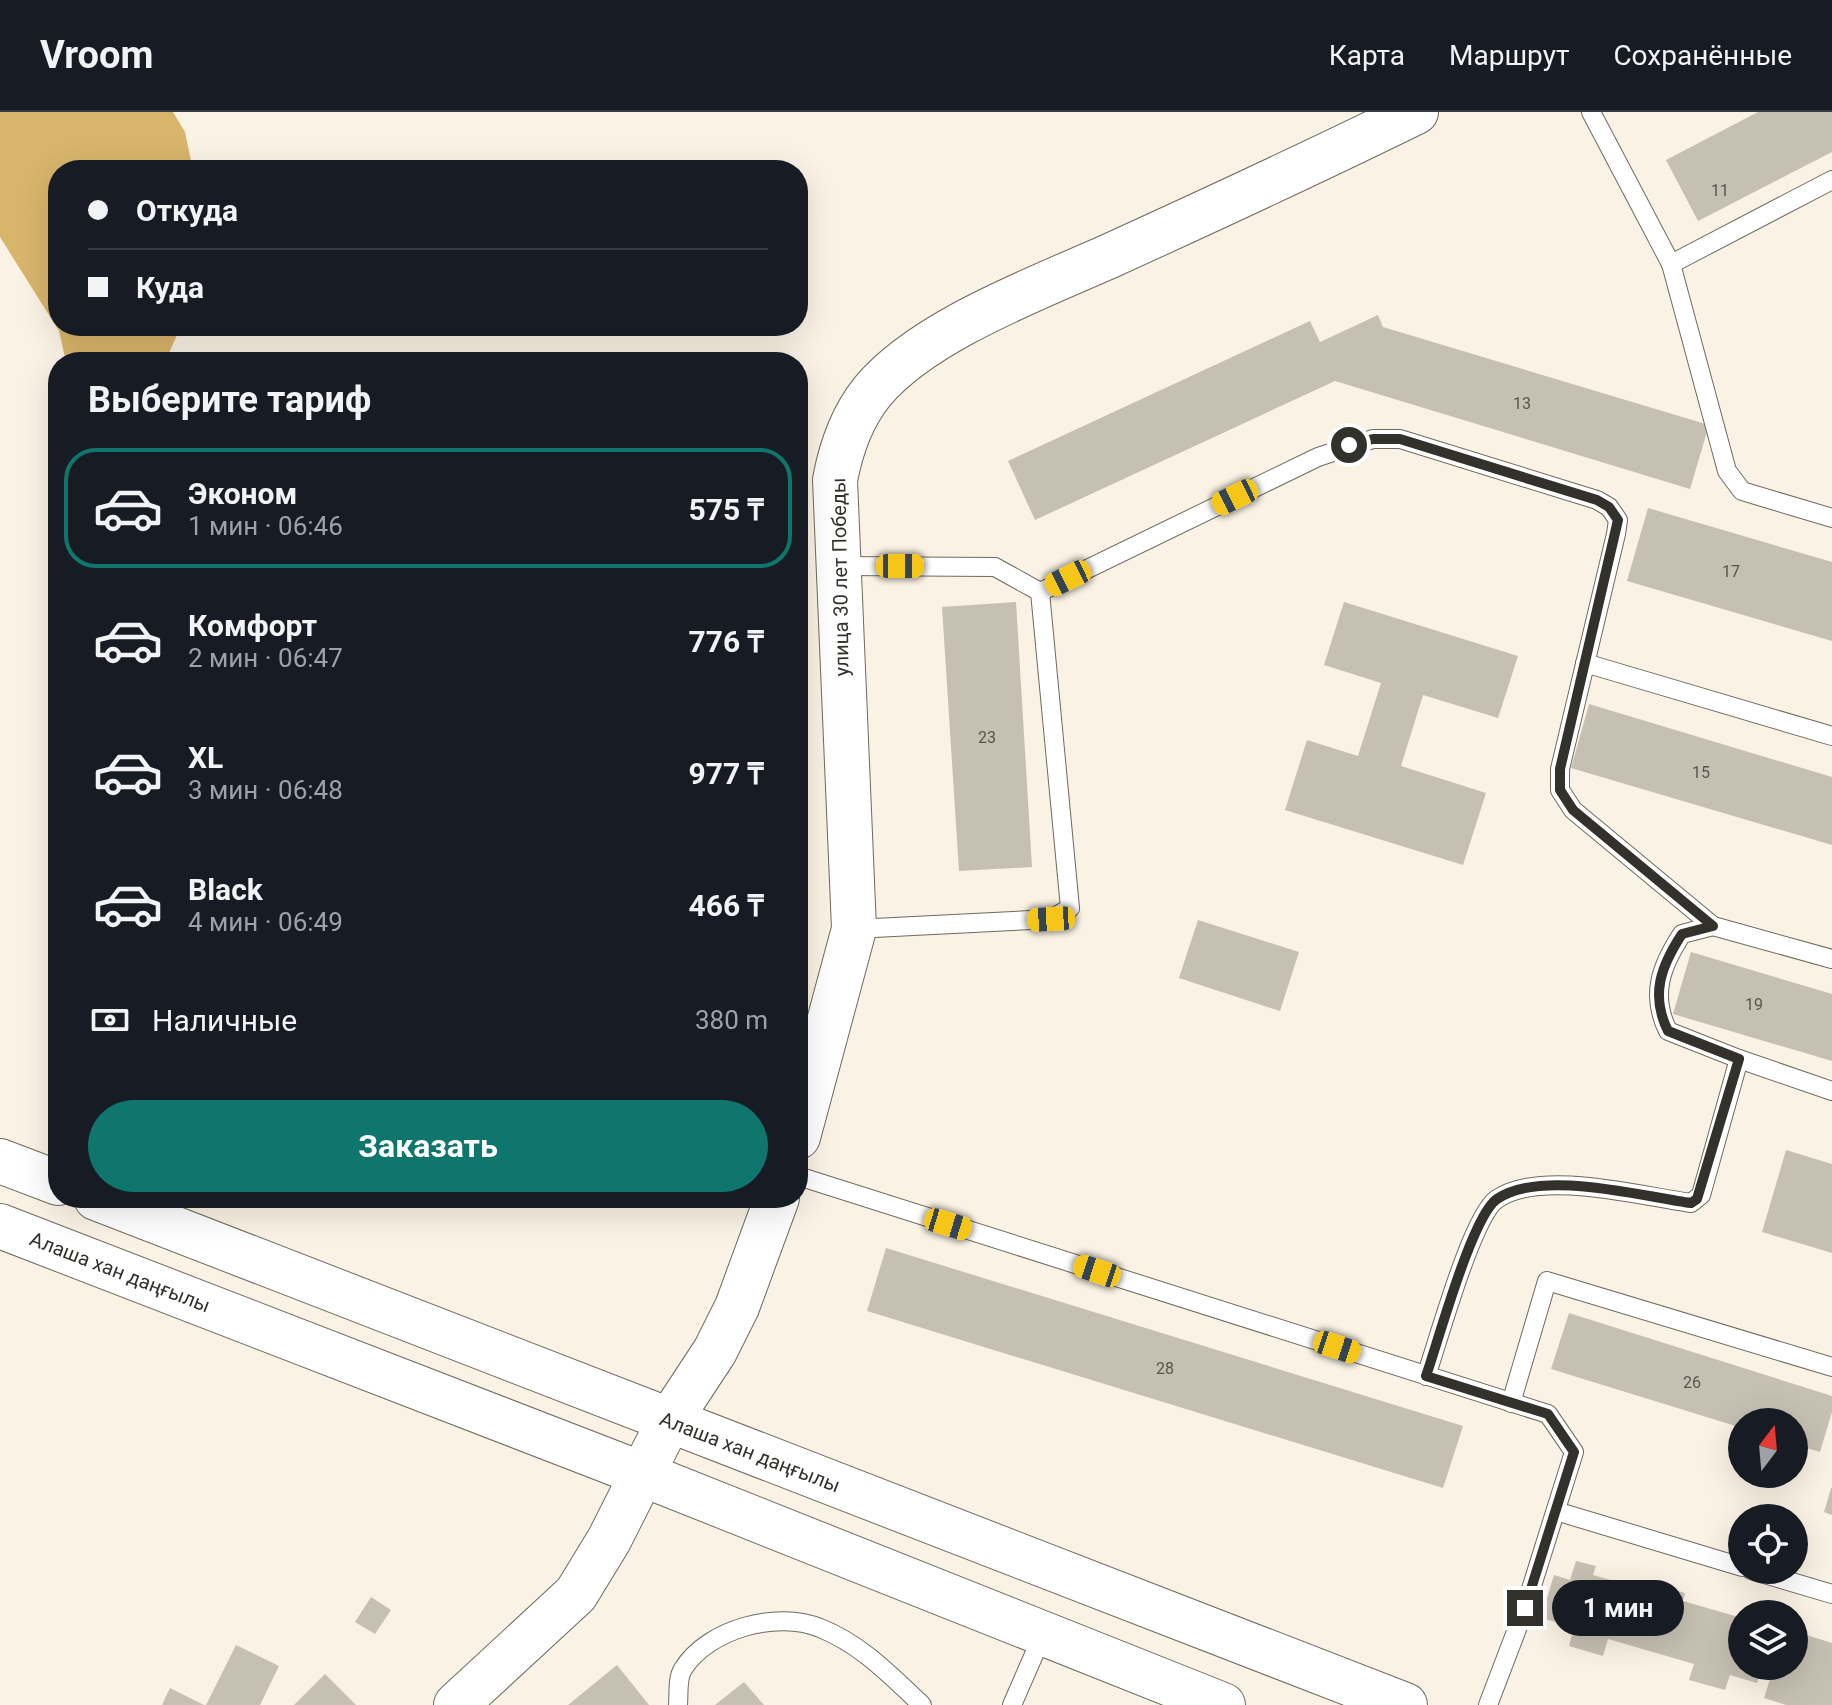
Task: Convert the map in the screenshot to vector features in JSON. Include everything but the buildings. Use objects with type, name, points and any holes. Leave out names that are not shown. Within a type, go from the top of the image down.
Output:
[{"type":"main road","name":"улица 30 лет Победы","points":[[808,1100],[854,929],[836,566],[835,480],[841,451],[853,422],[873,391],[900,366],[983,314],[1416,112]]},
{"type":"main road","points":[[0,1161],[48,1179]]},
{"type":"main road","name":"Алаша хан даңғылы","points":[[122,1208],[1405,1705]]},
{"type":"main road","points":[[456,1705],[576,1594],[609,1540],[669,1421],[715,1351],[737,1307],[773,1208]]},
{"type":"main road","name":"Алаша хан даңғылы","points":[[0,1226],[642,1474],[1223,1705]]},
{"type":"lane","points":[[1591,112],[1671,264],[1727,471],[1742,491],[1832,518]]},
{"type":"lane","points":[[1671,264],[1832,180]]},
{"type":"lane","points":[[1040,592],[1318,457],[1373,439],[1400,439],[1597,500],[1609,507],[1618,520],[1560,769],[1560,790],[1573,810],[1713,926],[1832,959]]},
{"type":"lane","points":[[836,566],[995,567],[1040,592]]},
{"type":"lane","points":[[854,929],[1051,919],[1070,908],[1040,592]]},
{"type":"lane","points":[[1585,663],[1832,736]]},
{"type":"lane","points":[[1713,926],[1682,934],[1664,962],[1657,995],[1659,1014],[1668,1031],[1832,1091]]},
{"type":"lane","points":[[1426,1376],[1478,1225],[1496,1199],[1538,1185],[1579,1185],[1691,1203],[1697,1199],[1739,1059]]},
{"type":"lane","points":[[808,1179],[1548,1414],[1574,1452],[1525,1608],[1488,1705]]},
{"type":"lane","points":[[1511,1403],[1547,1281],[1832,1367]]},
{"type":"lane","points":[[1556,1511],[1728,1563]]},
{"type":"lane","points":[[1798,1584],[1832,1594]]},
{"type":"lane","points":[[678,1705],[681,1671],[699,1650],[726,1633],[765,1621],[818,1627],[868,1655],[922,1705]]},
{"type":"lane","points":[[1012,1705],[1043,1634]]},
{"type":"shaded area","points":[[0,112],[173,112],[185,132],[191,160],[48,160],[48,313],[0,237]]},
{"type":"shaded area","points":[[60,336],[177,336],[169,352],[64,352]]},
{"type":"route","points":[[1349,445],[1373,439],[1400,439],[1597,500],[1609,507],[1618,520],[1560,769],[1560,790],[1573,810],[1713,926],[1682,934],[1664,962],[1657,995],[1659,1014],[1668,1031],[1695,1045],[1739,1059],[1701,1195],[1691,1203],[1579,1185],[1538,1185],[1496,1199],[1478,1225],[1426,1376],[1548,1414],[1574,1452],[1525,1608]]}]
